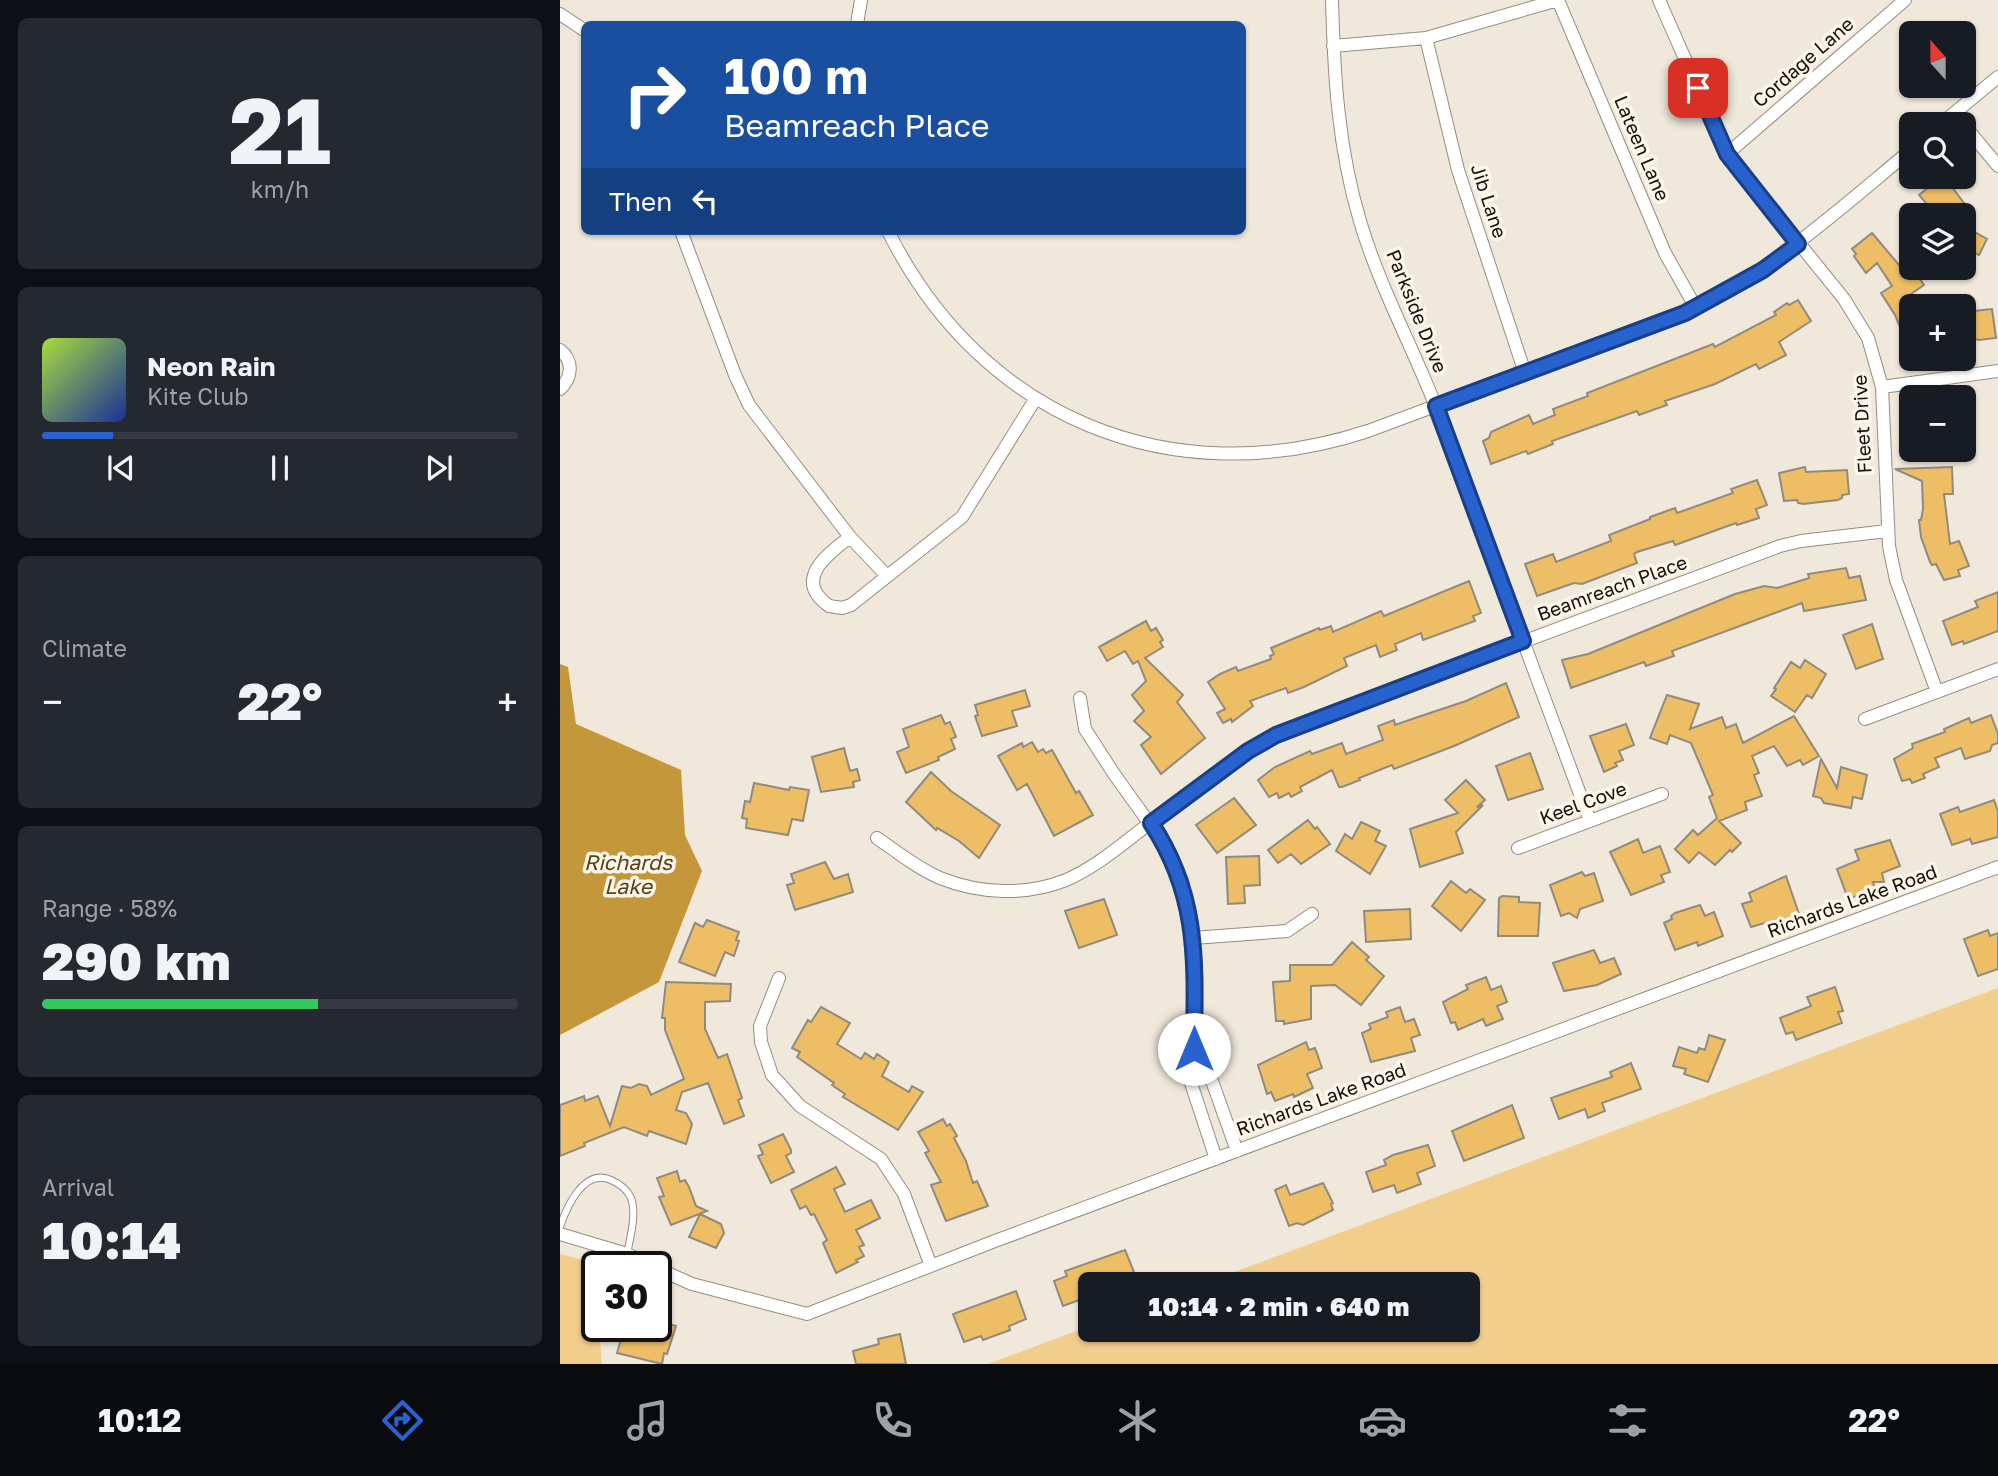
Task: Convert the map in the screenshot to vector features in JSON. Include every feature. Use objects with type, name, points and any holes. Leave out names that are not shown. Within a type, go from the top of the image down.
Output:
[{"type":"street","points":[[858,21],[861,0]]},
{"type":"street","name":"Parkside Drive","points":[[1332,0],[1335,90],[1341,138],[1360,221],[1400,326],[1436,406],[1590,821]]},
{"type":"street","points":[[1334,46],[1426,38],[1558,0]]},
{"type":"street","name":"Lateen Lane","points":[[1558,0],[1665,253],[1696,308]]},
{"type":"street","name":"Fleet Drive","points":[[1659,0],[1727,154],[1855,314],[1868,338],[1882,387],[1887,531],[1896,580],[1937,692]]},
{"type":"street","name":"Cordage Lane","points":[[1727,154],[1905,0]]},
{"type":"street","points":[[560,14],[581,28]]},
{"type":"street","name":"Jib Lane","points":[[1426,38],[1458,170],[1525,373]]},
{"type":"street","points":[[1968,112],[1998,77]]},
{"type":"street","points":[[1976,140],[1998,166]]},
{"type":"street","points":[[890,235],[907,268],[933,306],[963,341],[993,368],[1077,421],[1145,444],[1192,452],[1239,455],[1272,453],[1338,441],[1696,308],[1763,270],[1899,160]]},
{"type":"street","points":[[683,235],[749,405],[850,537],[887,576]]},
{"type":"street","points":[[560,350],[570,365],[570,376],[560,389]]},
{"type":"street","points":[[1882,387],[1998,372]]},
{"type":"street","points":[[850,537],[819,564],[812,576],[813,589],[829,607],[842,608],[851,605],[962,517],[1037,398]]},
{"type":"street","name":"Beamreach Place","points":[[877,838],[938,877],[969,887],[1013,891],[1041,887],[1088,869],[1248,751],[1276,735],[1780,546],[1887,531]]},
{"type":"street","points":[[1865,719],[1998,669]]},
{"type":"street","points":[[1080,698],[1085,729],[1114,774],[1151,823],[1182,881],[1193,938],[1194,1049],[1188,1074],[1216,1159]]},
{"type":"street","name":"Keel Cove","points":[[1518,848],[1662,794]]},
{"type":"street","name":"Richards Lake Road","points":[[672,1275],[692,1284],[807,1314],[1998,867]]},
{"type":"street","points":[[1193,938],[1287,931],[1312,914]]},
{"type":"street","points":[[779,978],[760,1027],[762,1049],[772,1075],[800,1106],[881,1160],[904,1194],[931,1266]]},
{"type":"street","points":[[1194,1049],[1207,1067],[1237,1151]]},
{"type":"street","name":"Richards Lake Road","points":[[560,1234],[617,1251]]},
{"type":"lane","points":[[560,1227],[577,1191],[589,1181],[607,1178],[623,1186],[631,1199],[627,1251]]},
{"type":"shaded area","points":[[1998,988],[1998,1364],[988,1364],[1078,1330],[1078,1342],[1480,1342],[1480,1272],[1234,1272]]},
{"type":"shaded area","points":[[560,1254],[581,1260],[581,1342],[600,1342],[602,1364],[560,1364]]},
{"type":"water","name":"Richards Lake","points":[[560,664],[568,667],[576,724],[681,770],[685,835],[702,871],[659,982],[560,1035]]},
{"type":"building","points":[[1926,189],[1954,189],[1964,203],[1926,203],[1919,195]]},
{"type":"building","points":[[1872,233],[1899,265],[1899,280],[1921,280],[1924,285],[1911,294],[1899,294],[1899,324],[1881,293],[1892,286],[1877,263],[1866,273],[1852,249]]},
{"type":"building","points":[[1976,233],[1987,239],[1979,255],[1976,254]]},
{"type":"building","points":[[1798,300],[1811,321],[1779,342],[1786,355],[1759,369],[1756,364],[1715,384],[1665,401],[1667,405],[1639,415],[1637,411],[1552,441],[1553,444],[1528,454],[1526,451],[1491,464],[1483,441],[1489,438],[1491,432],[1529,415],[1533,424],[1555,415],[1553,409],[1588,396],[1587,393],[1713,344],[1715,347],[1776,315],[1774,312],[1787,303],[1789,305]]},
{"type":"building","points":[[1992,309],[1996,338],[1976,339],[1976,311]]},
{"type":"building","points":[[1805,467],[1806,472],[1847,470],[1849,494],[1842,495],[1838,500],[1803,504],[1797,500],[1784,501],[1779,473]]},
{"type":"building","points":[[1952,467],[1953,494],[1944,494],[1950,544],[1959,541],[1969,566],[1958,570],[1960,576],[1944,580],[1936,564],[1932,565],[1930,562],[1921,537],[1919,520],[1923,509],[1922,481],[1895,469]]},
{"type":"building","points":[[1757,480],[1767,505],[1756,509],[1759,518],[1737,525],[1736,523],[1675,545],[1673,541],[1637,552],[1634,554],[1637,563],[1582,584],[1574,583],[1537,596],[1525,564],[1553,554],[1556,562],[1611,541],[1609,535],[1650,517],[1675,508],[1677,513],[1733,493],[1731,489]]},
{"type":"building","points":[[1846,568],[1849,578],[1860,576],[1866,600],[1804,611],[1802,603],[1672,651],[1674,656],[1646,666],[1644,662],[1571,688],[1562,660],[1588,654],[1735,594],[1764,586],[1777,588],[1809,578],[1808,574]]},
{"type":"building","points":[[1469,581],[1481,613],[1473,616],[1475,621],[1423,640],[1421,633],[1395,644],[1397,650],[1380,657],[1376,645],[1344,658],[1347,666],[1304,687],[1288,693],[1286,688],[1250,701],[1253,706],[1232,722],[1231,719],[1223,723],[1217,713],[1225,709],[1208,682],[1220,674],[1236,667],[1238,671],[1271,659],[1270,656],[1274,654],[1271,648],[1319,628],[1320,630],[1331,626],[1333,632],[1381,611],[1384,616]]},
{"type":"building","points":[[1998,592],[1998,631],[1964,644],[1963,641],[1952,645],[1943,621],[1978,607],[1975,601]]},
{"type":"building","points":[[1146,621],[1151,631],[1156,628],[1163,640],[1160,642],[1163,647],[1145,658],[1183,695],[1177,702],[1205,738],[1161,774],[1141,745],[1151,737],[1134,721],[1144,711],[1132,695],[1146,681],[1138,661],[1133,664],[1125,651],[1107,661],[1099,647]]},
{"type":"building","points":[[1872,624],[1883,659],[1856,669],[1843,635]]},
{"type":"building","points":[[1805,660],[1826,674],[1812,698],[1807,695],[1795,712],[1771,696],[1791,662],[1800,668]]},
{"type":"building","points":[[1506,683],[1519,717],[1454,746],[1394,769],[1392,765],[1342,787],[1339,787],[1332,770],[1300,787],[1302,791],[1291,797],[1289,793],[1279,798],[1277,793],[1269,797],[1258,780],[1275,767],[1310,751],[1312,754],[1342,743],[1346,754],[1383,740],[1378,726],[1394,720],[1395,725],[1466,701]]},
{"type":"building","points":[[1025,690],[1030,706],[1012,711],[1017,726],[982,736],[975,716],[978,715],[975,705]]},
{"type":"building","points":[[1667,695],[1699,704],[1690,729],[1722,717],[1726,728],[1736,724],[1743,743],[1794,716],[1819,756],[1803,765],[1800,760],[1787,766],[1774,746],[1752,756],[1759,773],[1754,775],[1762,796],[1745,802],[1747,810],[1719,821],[1741,843],[1715,865],[1699,852],[1689,863],[1675,849],[1693,830],[1698,835],[1717,818],[1709,797],[1713,795],[1691,743],[1670,735],[1667,744],[1650,738]]},
{"type":"building","points":[[941,715],[945,724],[950,722],[956,737],[951,739],[955,749],[938,757],[939,760],[906,773],[897,752],[909,747],[903,729]]},
{"type":"building","points":[[1991,715],[1998,734],[1998,743],[1992,745],[1990,751],[1965,759],[1961,748],[1935,758],[1939,767],[1923,774],[1925,778],[1912,783],[1910,779],[1902,781],[1894,759],[1913,748],[1912,744],[1945,732],[1944,729],[1969,718],[1971,723]]},
{"type":"building","points":[[1626,724],[1634,745],[1619,751],[1623,760],[1604,772],[1590,736]]},
{"type":"building","points":[[1032,742],[1038,752],[1043,749],[1046,753],[1052,750],[1076,793],[1079,791],[1093,815],[1054,836],[1027,784],[1017,790],[998,756],[1022,743],[1023,747]]},
{"type":"building","points":[[844,748],[850,771],[857,769],[860,780],[853,782],[854,787],[821,792],[812,757]]},
{"type":"building","points":[[1530,753],[1543,789],[1508,800],[1496,766]]},
{"type":"building","points":[[1821,759],[1837,788],[1841,767],[1867,775],[1862,799],[1853,797],[1851,808],[1824,803],[1821,798],[1813,796]]},
{"type":"building","points":[[931,772],[951,791],[1000,825],[979,858],[959,841],[937,828],[936,830],[906,802]]},
{"type":"building","points":[[1466,780],[1485,800],[1456,832],[1463,853],[1420,867],[1410,829],[1458,813],[1445,800]]},
{"type":"building","points":[[754,783],[789,790],[790,787],[809,790],[803,821],[792,819],[788,835],[746,828],[747,819],[742,818],[745,801],[750,802]]},
{"type":"building","points":[[1234,798],[1256,825],[1217,853],[1196,825]]},
{"type":"building","points":[[1994,800],[1998,811],[1998,837],[1972,844],[1970,839],[1952,845],[1940,814],[1958,807],[1960,812]]},
{"type":"building","points":[[1308,820],[1330,844],[1301,864],[1291,854],[1278,863],[1268,850]]},
{"type":"building","points":[[1361,822],[1380,831],[1375,841],[1386,846],[1370,874],[1336,851],[1345,834],[1352,839]]},
{"type":"building","points":[[1638,839],[1643,853],[1660,846],[1670,872],[1661,875],[1664,882],[1631,895],[1610,852]]},
{"type":"building","points":[[1890,840],[1900,866],[1882,873],[1884,882],[1873,882],[1875,889],[1851,898],[1850,895],[1847,896],[1837,869],[1859,860],[1855,850]]},
{"type":"building","points":[[1259,856],[1260,885],[1244,886],[1245,903],[1228,904],[1226,857]]},
{"type":"building","points":[[825,862],[834,879],[848,874],[853,892],[795,910],[787,885],[794,883],[791,874]]},
{"type":"building","points":[[1582,872],[1585,876],[1594,873],[1603,901],[1580,909],[1577,918],[1569,913],[1561,916],[1550,885]]},
{"type":"building","points":[[1786,876],[1800,917],[1784,923],[1782,918],[1751,927],[1742,904],[1752,901],[1749,893]]},
{"type":"building","points":[[1451,881],[1466,893],[1470,889],[1485,900],[1461,931],[1432,906]]},
{"type":"building","points":[[1519,897],[1519,902],[1540,903],[1538,936],[1498,936],[1499,898]]},
{"type":"building","points":[[1104,899],[1117,935],[1079,948],[1065,911]]},
{"type":"building","points":[[1700,905],[1705,916],[1714,912],[1723,936],[1698,946],[1697,942],[1675,950],[1664,923],[1672,919],[1671,916],[1675,913]]},
{"type":"building","points":[[1410,909],[1411,939],[1366,942],[1364,911]]},
{"type":"building","points":[[707,920],[739,932],[734,956],[725,952],[715,976],[679,962],[695,923],[703,927]]},
{"type":"building","points":[[1988,930],[1990,936],[1998,933],[1998,969],[1978,976],[1964,939]]},
{"type":"building","points":[[1352,942],[1369,957],[1366,960],[1384,976],[1361,1005],[1335,985],[1311,986],[1311,1019],[1284,1024],[1284,1021],[1276,1021],[1273,982],[1290,981],[1290,965],[1332,965]]},
{"type":"building","points":[[1594,950],[1600,963],[1614,958],[1621,974],[1597,985],[1564,991],[1553,963]]},
{"type":"building","points":[[1486,977],[1491,990],[1501,986],[1507,1002],[1497,1006],[1503,1019],[1486,1026],[1483,1019],[1458,1030],[1455,1022],[1451,1023],[1443,1002],[1468,989],[1466,985]]},
{"type":"building","points":[[666,982],[731,984],[730,1001],[705,1002],[705,1029],[718,1058],[727,1054],[742,1098],[738,1100],[744,1116],[724,1124],[708,1083],[682,1092],[676,1110],[686,1113],[692,1124],[686,1144],[649,1131],[647,1136],[624,1127],[560,1156],[560,1105],[584,1096],[585,1101],[598,1096],[610,1126],[622,1086],[647,1086],[651,1095],[684,1079],[665,1030],[665,1018],[662,1018]]},
{"type":"building","points":[[1835,987],[1843,1011],[1838,1012],[1842,1023],[1796,1040],[1793,1032],[1786,1034],[1780,1018],[1811,1006],[1807,997]]},
{"type":"building","points":[[821,1007],[850,1023],[837,1044],[861,1059],[865,1053],[874,1059],[877,1054],[889,1062],[882,1076],[909,1092],[912,1086],[923,1092],[898,1130],[843,1097],[845,1094],[832,1085],[834,1083],[797,1057],[800,1052],[792,1048],[808,1020],[811,1022]]},
{"type":"building","points":[[1400,1007],[1405,1022],[1414,1019],[1420,1035],[1411,1038],[1415,1051],[1371,1062],[1362,1033],[1371,1029],[1369,1024],[1388,1017],[1386,1012]]},
{"type":"building","points":[[1709,1035],[1725,1040],[1708,1082],[1684,1074],[1686,1069],[1673,1066],[1679,1047],[1697,1053],[1699,1048],[1705,1050]]},
{"type":"building","points":[[1306,1042],[1309,1050],[1315,1048],[1322,1068],[1307,1074],[1313,1088],[1294,1097],[1293,1094],[1275,1101],[1271,1092],[1267,1094],[1258,1065]]},
{"type":"building","points":[[1631,1063],[1641,1089],[1602,1103],[1605,1111],[1588,1118],[1585,1109],[1559,1119],[1551,1098],[1612,1077],[1610,1072]]},
{"type":"building","points":[[1512,1105],[1524,1138],[1464,1161],[1452,1131]]},
{"type":"building","points":[[943,1119],[947,1126],[950,1124],[957,1136],[954,1138],[966,1161],[973,1183],[977,1181],[988,1206],[946,1221],[931,1185],[941,1182],[925,1153],[929,1151],[918,1132]]},
{"type":"building","points":[[783,1134],[791,1150],[786,1156],[794,1172],[771,1183],[758,1156],[763,1154],[759,1145]]},
{"type":"building","points":[[1428,1145],[1435,1166],[1417,1173],[1421,1184],[1397,1193],[1394,1185],[1373,1192],[1366,1172],[1386,1165],[1384,1160],[1393,1155]]},
{"type":"building","points":[[836,1167],[845,1184],[834,1189],[845,1212],[871,1200],[880,1218],[856,1230],[864,1245],[859,1247],[864,1256],[836,1273],[823,1243],[827,1240],[814,1214],[811,1215],[806,1206],[800,1209],[791,1190]]},
{"type":"building","points":[[677,1171],[680,1182],[685,1180],[689,1187],[696,1206],[707,1211],[671,1225],[659,1197],[664,1196],[657,1178]]},
{"type":"building","points":[[1323,1183],[1333,1203],[1333,1210],[1303,1225],[1297,1223],[1289,1226],[1275,1190],[1286,1185],[1290,1195]]},
{"type":"building","points":[[700,1214],[721,1224],[724,1233],[716,1248],[689,1237]]},
{"type":"building","points":[[1125,1250],[1134,1272],[1078,1272],[1078,1300],[1063,1306],[1054,1281],[1067,1276],[1065,1271]]},
{"type":"building","points":[[1016,1291],[1026,1319],[1009,1326],[1010,1330],[983,1340],[981,1336],[964,1342],[953,1314]]},
{"type":"building","points":[[900,1334],[906,1364],[856,1364],[853,1351],[879,1344],[878,1339]]},
{"type":"building","points":[[620,1342],[671,1342],[667,1354],[664,1353],[662,1364],[617,1353]]},
{"type":"route","points":[[1194,1049],[1191,916],[1182,881],[1151,823],[1248,751],[1276,735],[1523,641],[1436,406],[1685,313],[1763,270],[1798,244],[1727,154],[1698,88]]}]
